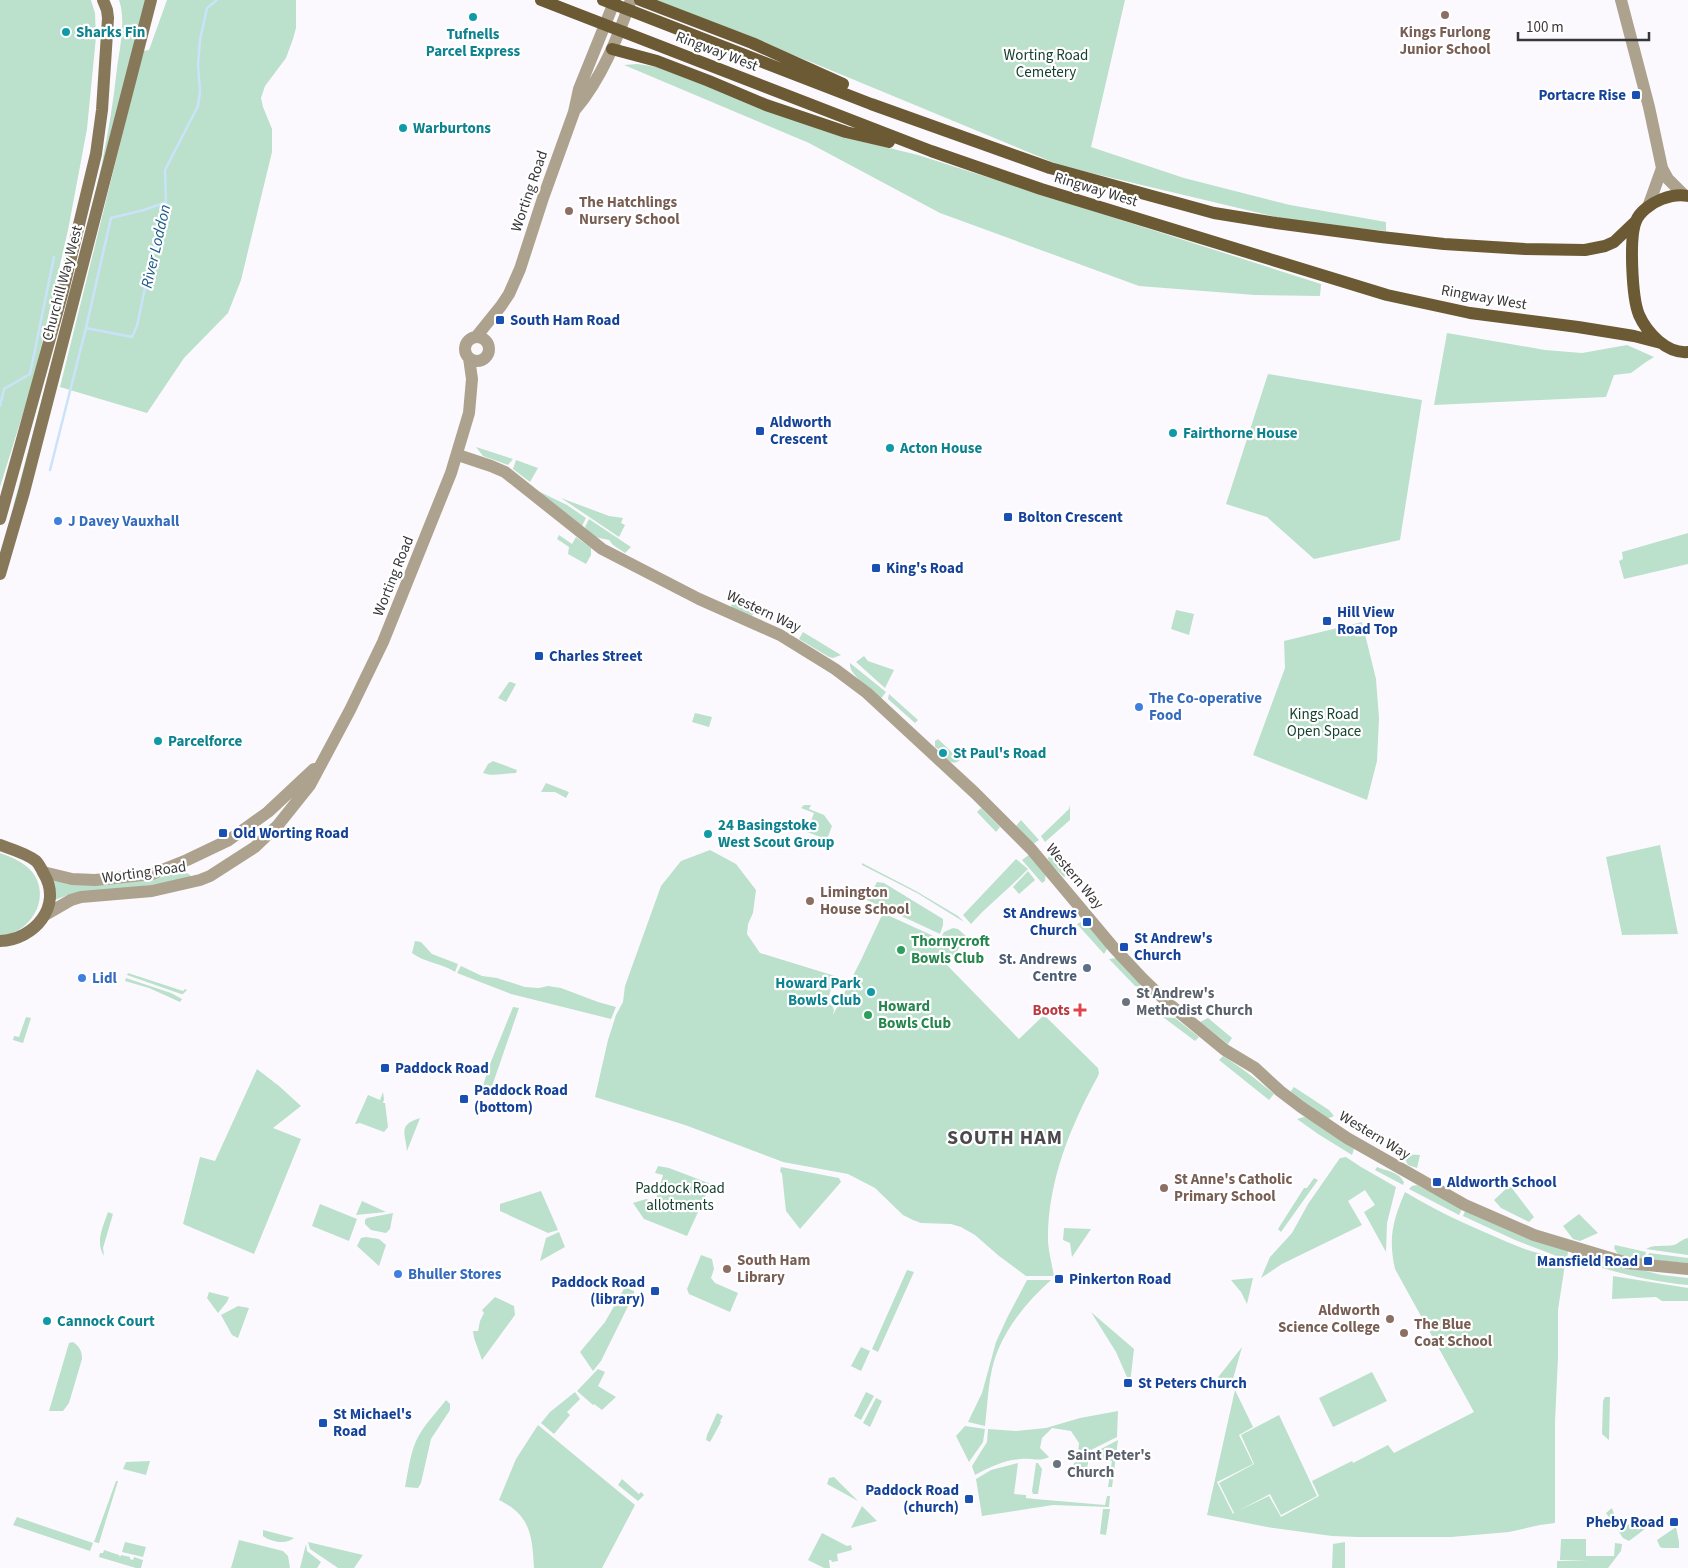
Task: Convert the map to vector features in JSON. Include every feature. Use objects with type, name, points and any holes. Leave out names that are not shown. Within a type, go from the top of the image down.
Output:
[{"type":"main road","name":"Churchill Way West","points":[[0,519],[62,294],[96,154],[102,110],[106,46],[107,10],[103,0]]},
{"type":"main road","name":"Churchill Way West","points":[[0,574],[24,492],[151,0]]},
{"type":"main road","name":"Ringway West","points":[[541,0],[931,151],[1041,189],[1388,295],[1470,314],[1634,336],[1661,343],[1686,353]]},
{"type":"main road","points":[[640,0],[752,43],[942,129]]},
{"type":"main road","name":"Ringway West","points":[[613,2],[871,104],[1050,168],[1214,213],[1352,234],[1453,245],[1585,250],[1614,242],[1656,201],[1671,196],[1686,196]]},
{"type":"main road","points":[[612,50],[657,61],[766,105],[846,132],[931,151]]},
{"type":"main road","points":[[1636,221],[1631,250],[1637,306],[1639,315],[1644,323],[1661,343]]},
{"type":"main road","points":[[0,845],[36,861],[49,882],[50,896],[45,915],[37,926],[17,939],[0,941]]},
{"type":"street","name":"Worting Road","points":[[574,112],[589,92],[606,62],[632,0]]},
{"type":"street","points":[[1620,0],[1649,107],[1662,168],[1668,179],[1686,196]]},
{"type":"street","name":"Worting Road","points":[[482,340],[509,294],[520,269],[574,112],[579,89],[613,2]]},
{"type":"street","points":[[599,37],[612,50]]},
{"type":"street","points":[[1648,208],[1662,168]]},
{"type":"street","points":[[482,340],[488,354],[486,358],[475,360],[466,353],[466,345],[468,341],[482,340]]},
{"type":"street","name":"Worting Road","points":[[45,915],[76,898],[152,890],[200,880],[210,876],[251,850],[278,825],[310,784],[350,710],[383,642],[429,531],[458,455],[469,413],[470,393],[478,380],[475,360]]},
{"type":"street","name":"Western Way","points":[[458,455],[505,472],[602,549],[699,599],[780,635],[818,658],[852,682],[880,704],[1014,832],[1046,865],[1114,948],[1163,998],[1225,1050],[1255,1068],[1301,1107],[1347,1138],[1466,1204],[1534,1235],[1627,1263],[1688,1268]]},
{"type":"street","name":"Worting Road","points":[[43,872],[72,879],[95,880],[144,875],[187,860],[229,840],[260,819],[321,762]]},
{"type":"green space","points":[[0,0],[91,0],[95,13],[96,37],[87,129],[68,230],[34,378],[0,487]]},
{"type":"green space","points":[[119,0],[147,0],[29,462],[13,507],[91,212],[104,155],[122,34],[122,16]]},
{"type":"green space","points":[[167,0],[296,0],[296,28],[286,58],[265,86],[261,98],[272,129],[272,152],[241,280],[228,313],[184,358],[147,413],[60,387],[143,51],[149,50]]},
{"type":"green space","name":"Worting Road Cemetery","points":[[656,0],[1125,0],[1091,147],[1184,178],[1290,205],[1386,222],[1386,231],[1297,222],[1062,166]]},
{"type":"green space","points":[[637,64],[657,67],[848,138],[918,155],[1321,284],[1320,296],[1255,295],[1139,286],[940,213],[809,143],[624,65]]},
{"type":"green space","points":[[1447,333],[1545,350],[1582,353],[1627,345],[1654,357],[1631,373],[1614,375],[1606,397],[1434,405]]},
{"type":"green space","points":[[1268,374],[1422,400],[1400,540],[1314,559],[1267,517],[1226,504]]},
{"type":"green space","points":[[476,447],[513,459],[508,465],[483,456]]},
{"type":"green space","points":[[516,460],[538,468],[530,482],[513,469]]},
{"type":"green space","points":[[536,490],[567,505],[586,518],[582,526]]},
{"type":"green space","points":[[561,498],[609,516],[623,518],[621,523],[625,525],[619,537]]},
{"type":"green space","points":[[589,519],[631,547],[625,553],[609,540],[592,535],[585,527]]},
{"type":"green space","points":[[1688,533],[1688,564],[1624,579],[1619,561],[1623,559],[1622,552]]},
{"type":"green space","points":[[559,535],[572,544],[576,537],[591,548],[591,555],[586,564],[568,554],[569,547],[557,539]]},
{"type":"green space","points":[[739,600],[757,608],[752,616],[732,608],[731,605]]},
{"type":"green space","points":[[1176,610],[1194,614],[1189,635],[1171,629]]},
{"type":"green space","name":"Kings Road Open Space","points":[[1362,622],[1376,679],[1379,718],[1377,761],[1367,800],[1253,755],[1285,668],[1284,641]]},
{"type":"green space","points":[[803,632],[841,655],[833,658],[829,657],[799,639]]},
{"type":"green space","points":[[864,656],[868,661],[894,670],[885,688],[856,662]]},
{"type":"green space","points":[[850,663],[886,692],[880,700],[856,676],[850,667]]},
{"type":"green space","points":[[509,682],[516,684],[506,702],[498,698]]},
{"type":"green space","points":[[889,694],[918,720],[915,723],[888,699]]},
{"type":"green space","points":[[695,713],[712,717],[709,727],[692,722]]},
{"type":"green space","points":[[938,739],[960,760],[958,762],[951,762],[944,756],[946,754],[935,747],[935,741]]},
{"type":"green space","points":[[493,761],[517,770],[516,773],[495,775],[483,773],[488,764]]},
{"type":"green space","points":[[546,783],[569,792],[566,798],[555,792],[541,792]]},
{"type":"green space","points":[[804,805],[811,805],[809,809],[824,815],[832,826],[826,842],[822,842],[823,838],[807,832],[814,813],[801,808]]},
{"type":"green space","points":[[1070,805],[1070,820],[1045,842],[1041,836],[1069,809]]},
{"type":"green space","points":[[981,808],[1000,827],[996,832],[977,812]]},
{"type":"green space","points":[[1021,820],[1039,840],[1033,844],[1016,826]]},
{"type":"green space","points":[[1660,845],[1678,934],[1622,935],[1606,857]]},
{"type":"green space","points":[[710,850],[736,864],[756,890],[753,913],[748,924],[747,934],[760,953],[835,976],[829,996],[834,1010],[833,1015],[883,913],[940,939],[944,932],[953,928],[958,929],[967,937],[947,965],[1019,1039],[1043,1016],[1046,1017],[1098,1068],[1098,1076],[1078,1115],[1062,1156],[1051,1198],[1048,1242],[1054,1276],[1026,1276],[975,1235],[951,1224],[921,1223],[913,1220],[903,1215],[875,1188],[848,1174],[783,1162],[685,1125],[595,1097],[608,1040],[616,1015],[623,1002],[625,986],[661,886],[681,861]]},
{"type":"green space","points":[[0,853],[16,860],[31,870],[37,880],[40,899],[37,909],[26,924],[10,934],[0,936]]},
{"type":"green space","points":[[1051,853],[1069,874],[1064,877],[1049,862],[1048,858]]},
{"type":"green space","points":[[1030,854],[1046,871],[1045,881],[1042,883],[1022,860]]},
{"type":"green space","points":[[1016,859],[1028,869],[971,924],[963,915]]},
{"type":"green space","points":[[862,863],[916,891],[958,916],[964,922],[917,893],[862,865]]},
{"type":"green space","points":[[1028,871],[1035,880],[1019,894],[1013,887]]},
{"type":"green space","points":[[180,872],[187,873],[191,878],[177,882],[68,895],[52,901],[50,877],[158,878]]},
{"type":"green space","points":[[877,882],[884,883],[943,919],[940,934],[867,900]]},
{"type":"green space","points":[[1085,922],[1106,946],[1107,949],[1104,954],[1077,924]]},
{"type":"green space","points":[[415,941],[421,942],[432,954],[458,964],[455,972],[412,953]]},
{"type":"green space","points":[[1116,958],[1141,984],[1139,987],[1135,986],[1109,959]]},
{"type":"green space","points":[[461,966],[482,976],[497,978],[525,987],[539,988],[548,986],[561,988],[616,1007],[611,1019],[511,994],[457,973]]},
{"type":"green space","points":[[128,973],[183,991],[187,990],[181,994],[127,975]]},
{"type":"green space","points":[[126,978],[171,993],[182,999],[180,1002],[149,988],[125,981]]},
{"type":"green space","points":[[513,1007],[519,1008],[489,1095],[481,1093],[488,1069]]},
{"type":"green space","points":[[26,1017],[31,1018],[23,1043],[13,1040],[14,1036],[19,1037]]},
{"type":"green space","points":[[1163,1017],[1175,1018],[1199,1037],[1195,1041]]},
{"type":"green space","points":[[1208,1018],[1232,1038],[1228,1044],[1200,1022]]},
{"type":"green space","points":[[1223,1056],[1274,1094],[1269,1100],[1219,1060]]},
{"type":"green space","points":[[257,1069],[301,1106],[273,1128],[301,1139],[254,1254],[183,1224],[200,1157],[215,1161]]},
{"type":"green space","points":[[1294,1087],[1329,1110],[1334,1116],[1327,1119],[1292,1094],[1291,1091]]},
{"type":"green space","points":[[383,1092],[383,1103],[385,1103],[388,1127],[384,1132],[360,1123],[355,1124],[368,1095],[380,1100]]},
{"type":"green space","points":[[1304,1117],[1354,1149],[1352,1155],[1297,1119]]},
{"type":"green space","points":[[420,1118],[407,1151],[404,1130],[408,1123]]},
{"type":"green space","points":[[1402,1154],[1420,1155],[1417,1168],[1408,1165]]},
{"type":"green space","points":[[1346,1157],[1396,1187],[1387,1223],[1386,1252],[1364,1212],[1375,1205],[1365,1190],[1348,1201],[1362,1225],[1282,1264],[1261,1278],[1270,1257],[1292,1233],[1308,1204],[1340,1158]]},
{"type":"green space","name":"Paddock Road allotments","points":[[658,1166],[669,1168],[711,1184],[687,1236],[644,1219],[633,1203],[646,1199],[655,1202],[663,1175],[655,1173]]},
{"type":"green space","points":[[781,1167],[839,1178],[841,1182],[800,1229],[786,1211]]},
{"type":"green space","points":[[1377,1167],[1399,1176],[1404,1182],[1403,1185],[1375,1170]]},
{"type":"green space","points":[[1314,1178],[1318,1180],[1281,1232],[1278,1229],[1304,1188],[1307,1188]]},
{"type":"green space","points":[[1417,1185],[1462,1209],[1459,1215],[1409,1189]]},
{"type":"green space","points":[[1508,1187],[1511,1187],[1534,1217],[1529,1222],[1501,1208],[1494,1200]]},
{"type":"green space","points":[[541,1191],[558,1230],[548,1233],[500,1211],[500,1204]]},
{"type":"green space","points":[[1405,1192],[1477,1229],[1565,1264],[1558,1310],[1555,1523],[1509,1532],[1451,1537],[1358,1537],[1332,1536],[1267,1527],[1207,1515],[1235,1390],[1253,1427],[1239,1435],[1253,1464],[1217,1482],[1233,1514],[1219,1483],[1254,1464],[1241,1435],[1279,1415],[1317,1496],[1281,1515],[1270,1494],[1238,1511],[1269,1496],[1281,1517],[1319,1496],[1312,1481],[1388,1445],[1394,1453],[1474,1412],[1395,1269],[1392,1248],[1393,1229],[1397,1211]]},
{"type":"green space","points":[[362,1201],[386,1212],[356,1215]]},
{"type":"green space","points":[[320,1204],[357,1219],[349,1241],[312,1226]]},
{"type":"green space","points":[[1465,1211],[1568,1251],[1567,1260],[1515,1240],[1463,1216]]},
{"type":"green space","points":[[108,1212],[113,1214],[103,1248],[104,1256],[101,1251],[100,1240]]},
{"type":"green space","points":[[393,1213],[390,1229],[386,1233],[371,1230],[365,1224],[367,1218]]},
{"type":"green space","points":[[1579,1214],[1598,1233],[1580,1241],[1573,1239],[1563,1226]]},
{"type":"green space","points":[[1064,1228],[1091,1229],[1072,1257],[1070,1243],[1063,1240]]},
{"type":"green space","points":[[559,1232],[565,1247],[540,1261],[546,1238]]},
{"type":"green space","points":[[361,1238],[379,1239],[386,1245],[379,1266],[357,1246]]},
{"type":"green space","points":[[1688,1238],[1688,1255],[1646,1249],[1674,1245]]},
{"type":"green space","points":[[1615,1245],[1646,1252],[1644,1260],[1619,1256],[1614,1248]]},
{"type":"green space","points":[[1572,1253],[1662,1275],[1688,1278],[1688,1285],[1658,1281],[1614,1271],[1570,1258]]},
{"type":"green space","points":[[1649,1253],[1688,1258],[1688,1263],[1651,1260],[1651,1257],[1648,1256]]},
{"type":"green space","points":[[701,1255],[712,1259],[714,1269],[711,1278],[715,1283],[738,1293],[730,1312],[689,1294],[687,1289]]},
{"type":"green space","points":[[907,1270],[914,1272],[878,1352],[872,1349]]},
{"type":"green space","points":[[1613,1276],[1688,1288],[1688,1301],[1662,1301],[1656,1297],[1612,1299]]},
{"type":"green space","points":[[1253,1278],[1247,1304],[1241,1292],[1231,1280]]},
{"type":"green space","points":[[1027,1280],[1051,1280],[1021,1312],[1008,1330],[998,1350],[990,1378],[985,1426],[968,1422],[982,1393],[996,1342]]},
{"type":"green space","points":[[625,1287],[634,1291],[634,1294],[601,1361],[593,1371],[580,1352],[605,1322]]},
{"type":"green space","points":[[209,1292],[229,1297],[218,1313],[207,1298]]},
{"type":"green space","points":[[495,1297],[514,1306],[515,1315],[482,1360],[473,1331],[478,1331],[484,1313],[482,1310]]},
{"type":"green space","points":[[238,1306],[249,1308],[238,1338],[232,1335],[221,1315]]},
{"type":"green space","points":[[1091,1312],[1134,1349],[1130,1384],[1116,1352]]},
{"type":"green space","points":[[73,1342],[80,1349],[82,1359],[69,1403],[63,1411],[49,1411],[69,1343]]},
{"type":"green space","points":[[861,1347],[870,1351],[861,1371],[851,1366]]},
{"type":"green space","points":[[1242,1347],[1233,1379],[1216,1387],[1212,1385]]},
{"type":"green space","points":[[598,1369],[605,1372],[598,1386],[616,1397],[602,1410],[577,1391]]},
{"type":"green space","points":[[1372,1372],[1387,1401],[1333,1427],[1319,1398]]},
{"type":"green space","points":[[575,1392],[580,1399],[567,1412],[570,1415],[554,1434],[541,1423],[550,1412]]},
{"type":"green space","points":[[866,1392],[874,1396],[861,1420],[854,1416]]},
{"type":"green space","points":[[1605,1397],[1610,1397],[1609,1440],[1602,1434],[1603,1401]]},
{"type":"green space","points":[[876,1398],[882,1401],[870,1427],[863,1423]]},
{"type":"green space","points":[[446,1400],[450,1404],[450,1410],[431,1439],[421,1483],[418,1488],[405,1487],[416,1441]]},
{"type":"green space","points":[[1118,1411],[1117,1437],[1069,1461],[1068,1459],[1078,1454],[1079,1443],[1071,1431],[1052,1428],[1042,1438],[1040,1448],[1049,1457],[1003,1462],[975,1475],[972,1466],[987,1442],[988,1429],[1016,1431],[1046,1428],[1080,1418]]},
{"type":"green space","points":[[717,1413],[723,1416],[710,1442],[706,1440],[707,1435]]},
{"type":"green space","points":[[538,1425],[635,1505],[602,1568],[534,1568],[530,1536],[524,1520],[510,1506],[499,1500],[516,1459]]},
{"type":"green space","points":[[965,1426],[985,1429],[983,1442],[969,1462],[956,1436]]},
{"type":"green space","points":[[1118,1440],[1112,1487],[1108,1487],[1112,1461],[1089,1457],[1086,1476],[1072,1471],[1074,1463]]},
{"type":"green space","points":[[150,1461],[146,1475],[123,1469],[126,1462]]},
{"type":"green space","points":[[1018,1463],[1014,1494],[1026,1495],[1026,1498],[1105,1505],[1107,1496],[1110,1496],[1109,1507],[1053,1505],[982,1516],[976,1479],[991,1470]]},
{"type":"green space","points":[[1036,1463],[1042,1469],[1038,1494],[1033,1494],[1032,1491]]},
{"type":"green space","points":[[834,1477],[858,1501],[827,1484],[829,1478]]},
{"type":"green space","points":[[622,1479],[639,1494],[641,1492],[644,1495],[638,1501],[618,1485]]},
{"type":"green space","points":[[116,1481],[118,1481],[99,1543],[94,1542]]},
{"type":"green space","points":[[862,1506],[877,1521],[851,1528]]},
{"type":"green space","points":[[1612,1508],[1617,1523],[1624,1525],[1653,1523],[1629,1541],[1623,1538],[1606,1513]]},
{"type":"green space","points":[[1103,1509],[1110,1509],[1106,1535],[1100,1534]]},
{"type":"green space","points":[[17,1517],[93,1543],[90,1551],[13,1525]]},
{"type":"green space","points":[[1676,1527],[1679,1548],[1660,1547],[1657,1540]]},
{"type":"green space","points":[[263,1530],[294,1538],[283,1542],[270,1540],[263,1536]]},
{"type":"green space","points":[[822,1533],[847,1546],[851,1545],[852,1550],[837,1554],[838,1561],[832,1562],[829,1560],[830,1568],[824,1568],[808,1560]]},
{"type":"green space","points":[[1561,1539],[1586,1539],[1586,1556],[1614,1556],[1615,1543],[1622,1544],[1621,1551],[1608,1568],[1557,1568],[1557,1561],[1589,1561],[1560,1560]]},
{"type":"green space","points":[[239,1540],[283,1551],[288,1556],[290,1568],[231,1568]]},
{"type":"green space","points":[[125,1542],[146,1547],[143,1557],[122,1552]]},
{"type":"green space","points":[[308,1542],[363,1555],[354,1568],[338,1568],[310,1549]]},
{"type":"green space","points":[[1345,1542],[1345,1568],[1332,1568],[1333,1544]]},
{"type":"green space","points":[[306,1544],[307,1551],[321,1562],[317,1568],[300,1568]]},
{"type":"green space","points":[[104,1550],[120,1557],[121,1555],[130,1557],[133,1560],[134,1557],[143,1560],[141,1568],[99,1557],[100,1553],[103,1553]]},
{"type":"waterway","name":"River Loddon","points":[[86,328],[132,337],[137,326],[156,236],[166,202],[165,170],[198,106],[200,91],[198,65],[200,40],[207,8],[217,0]]},
{"type":"waterway","points":[[50,470],[86,328],[111,218],[144,210],[166,202]]},
{"type":"waterway","points":[[0,406],[4,389],[30,374],[54,257]]},
{"type":"place","name":"Kings Furlong Junior School","points":[[1445,15]]},
{"type":"place","name":"Tufnells Parcel Express","points":[[473,17]]},
{"type":"place","name":"Sharks Fin","points":[[66,32]]},
{"type":"place","name":"Portacre Rise","points":[[1636,95]]},
{"type":"place","name":"Warburtons","points":[[403,128]]},
{"type":"place","name":"The Hatchlings Nursery School","points":[[569,211]]},
{"type":"place","name":"South Ham Road","points":[[500,320]]},
{"type":"place","name":"Aldworth Crescent","points":[[760,431]]},
{"type":"place","name":"Fairthorne House","points":[[1173,433]]},
{"type":"place","name":"Acton House","points":[[890,448]]},
{"type":"place","name":"Bolton Crescent","points":[[1008,517]]},
{"type":"place","name":"J Davey Vauxhall","points":[[58,521]]},
{"type":"place","name":"King's Road","points":[[876,568]]},
{"type":"place","name":"Hill View Road Top","points":[[1327,621]]},
{"type":"place","name":"Charles Street","points":[[539,656]]},
{"type":"place","name":"The Co-operative Food","points":[[1139,707]]},
{"type":"place","name":"Parcelforce","points":[[158,741]]},
{"type":"place","name":"St Paul's Road","points":[[943,753]]},
{"type":"place","name":"Old Worting Road","points":[[223,833]]},
{"type":"place","name":"24 Basingstoke West Scout Group","points":[[708,834]]},
{"type":"place","name":"Limington House School","points":[[810,901]]},
{"type":"place","name":"St Andrews Church","points":[[1087,922]]},
{"type":"place","name":"St Andrew's Church","points":[[1124,947]]},
{"type":"place","name":"Thornycroft Bowls Club","points":[[901,950]]},
{"type":"place","name":"St. Andrews Centre","points":[[1087,968]]},
{"type":"place","name":"Lidl","points":[[82,978]]},
{"type":"place","name":"Howard Park Bowls Club","points":[[871,992]]},
{"type":"place","name":"St Andrew's Methodist Church","points":[[1126,1002]]},
{"type":"place","name":"Boots","points":[[1080,1010]]},
{"type":"place","name":"Howard Bowls Club","points":[[868,1015]]},
{"type":"place","name":"Paddock Road","points":[[385,1068]]},
{"type":"place","name":"Paddock Road (bottom)","points":[[464,1099]]},
{"type":"place","name":"Aldworth School","points":[[1437,1182]]},
{"type":"place","name":"St Anne's Catholic Primary School","points":[[1164,1188]]},
{"type":"place","name":"Mansfield Road","points":[[1648,1261]]},
{"type":"place","name":"South Ham Library","points":[[727,1269]]},
{"type":"place","name":"Bhuller Stores","points":[[398,1274]]},
{"type":"place","name":"Pinkerton Road","points":[[1059,1279]]},
{"type":"place","name":"Paddock Road (library)","points":[[655,1291]]},
{"type":"place","name":"Aldworth Science College","points":[[1390,1319]]},
{"type":"place","name":"Cannock Court","points":[[47,1321]]},
{"type":"place","name":"The Blue Coat School","points":[[1404,1333]]},
{"type":"place","name":"St Peters Church","points":[[1128,1383]]},
{"type":"place","name":"St Michael's Road","points":[[323,1423]]},
{"type":"place","name":"Saint Peter's Church","points":[[1057,1464]]},
{"type":"place","name":"Paddock Road (church)","points":[[969,1499]]},
{"type":"place","name":"Pheby Road","points":[[1674,1522]]},
{"type":"district","name":"SOUTH HAM","points":[[1005,1137]]}]
